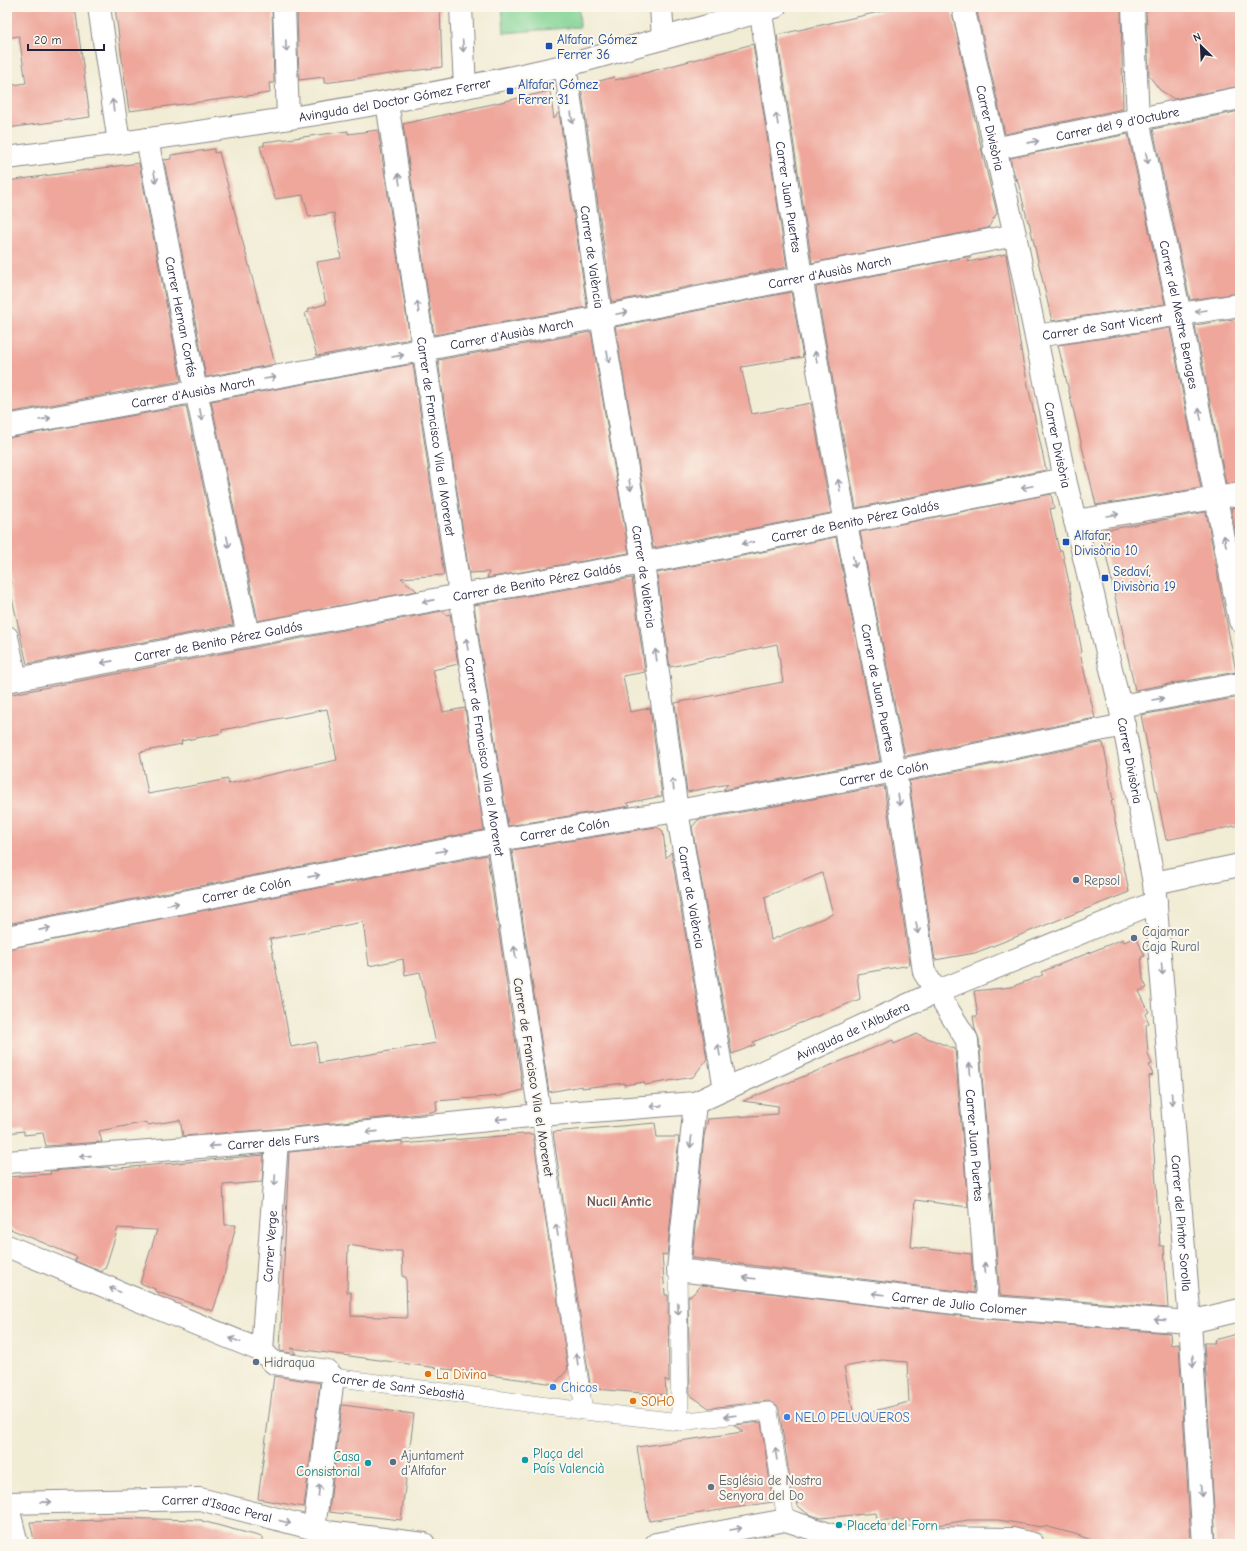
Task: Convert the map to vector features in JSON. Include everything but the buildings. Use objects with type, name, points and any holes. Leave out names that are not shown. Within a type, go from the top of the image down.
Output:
[{"type":"street","points":[[99,7],[119,143]]},
{"type":"street","points":[[284,7],[288,117]]},
{"type":"street","points":[[461,7],[465,87]]},
{"type":"street","points":[[661,7],[663,38]]},
{"type":"street","name":"Carrer Divisòria","points":[[963,7],[994,149],[1015,235],[1065,479],[1122,715],[1155,893]]},
{"type":"street","name":"Carrer del Mestre Benages","points":[[1133,7],[1138,120],[1180,314],[1240,621]]},
{"type":"street","name":"Avinguda del Doctor Gómez Ferrer","points":[[7,158],[147,139],[387,102],[465,87],[565,65],[765,8]]},
{"type":"street","name":"Carrer Juan Puertes","points":[[765,8],[801,276],[846,524]]},
{"type":"street","name":"Carrer de València","points":[[565,65],[601,317],[643,563],[677,811],[726,1089]]},
{"type":"street","name":"Carrer del 9 d'Octubre","points":[[994,149],[1240,98]]},
{"type":"street","name":"Carrer de Francisco Vila el Morenet","points":[[387,102],[584,1411]]},
{"type":"street","name":"Carrer Hernan Cortés","points":[[147,139],[196,392],[248,635]]},
{"type":"street","name":"Carrer d'Ausiàs March","points":[[7,426],[424,351],[1015,235]]},
{"type":"street","name":"Carrer de Sant Vicent","points":[[1036,336],[1240,306]]},
{"type":"street","name":"Carrer de Benito Pérez Galdós","points":[[12,680],[460,595],[643,563],[846,524],[1065,479]]},
{"type":"street","points":[[1075,521],[1240,494]]},
{"type":"street","name":"Carrer de Juan Puertes","points":[[846,524],[895,771],[924,972],[936,992]]},
{"type":"street","points":[[7,637],[12,680]]},
{"type":"street","name":"Carrer de Colón","points":[[7,937],[497,840],[677,811],[895,771],[1122,715],[1240,684]]},
{"type":"street","name":"Avinguda de l'Albufera","points":[[540,1115],[695,1103],[1155,893],[1240,865]]},
{"type":"street","name":"Carrer del Pintor Sorolla","points":[[1155,893],[1190,1322],[1204,1544]]},
{"type":"street","name":"Carrer Juan Puertes","points":[[936,992],[968,1040],[988,1307]]},
{"type":"street","points":[[680,1422],[678,1270],[695,1103]]},
{"type":"street","name":"Carrer dels Furs","points":[[7,1162],[277,1141],[540,1115]]},
{"type":"street","name":"Carrer Verge","points":[[262,1351],[277,1141]]},
{"type":"street","name":"Carrer de Sant Sebastià","points":[[7,1246],[262,1351],[274,1363],[327,1371],[333,1377],[584,1411],[680,1422],[769,1411],[786,1520]]},
{"type":"street","name":"Carrer de Julio Colomer","points":[[678,1270],[988,1307],[1190,1322],[1240,1310]]},
{"type":"street","points":[[314,1529],[333,1377]]},
{"type":"street","name":"Carrer d'Isaac Peral","points":[[7,1503],[200,1499],[314,1529],[424,1544]]},
{"type":"street","points":[[7,1503],[17,1544]]},
{"type":"street","points":[[656,1544],[786,1520],[838,1540],[877,1537],[1012,1539],[1033,1544]]},
{"type":"green space","points":[[502,7],[579,7],[580,27],[504,33]]},
{"type":"place","name":"Alfafar, Gómez Ferrer 36","points":[[549,46]]},
{"type":"place","name":"Alfafar, Gómez Ferrer 31","points":[[510,91]]},
{"type":"place","name":"Alfafar, Divisòria 10","points":[[1066,542]]},
{"type":"place","name":"Sedaví, Divisòria 19","points":[[1105,578]]},
{"type":"place","name":"Repsol","points":[[1076,880]]},
{"type":"place","name":"Cajamar Caja Rural","points":[[1134,938]]},
{"type":"place","name":"Hidraqua","points":[[256,1362]]},
{"type":"place","name":"La Divina","points":[[428,1374]]},
{"type":"place","name":"Chicos","points":[[553,1387]]},
{"type":"place","name":"SOHO","points":[[633,1401]]},
{"type":"place","name":"NELO PELUQUEROS","points":[[787,1417]]},
{"type":"place","name":"Plaça del País Valencià","points":[[525,1460]]},
{"type":"place","name":"Ajuntament d'Alfafar","points":[[393,1462]]},
{"type":"place","name":"Casa Consistorial","points":[[368,1463]]},
{"type":"place","name":"Església de Nostra Senyora del Do","points":[[711,1487]]},
{"type":"place","name":"Placeta del Forn","points":[[839,1525]]},
{"type":"district","name":"Nucli Antic","points":[[619,1201]]}]
